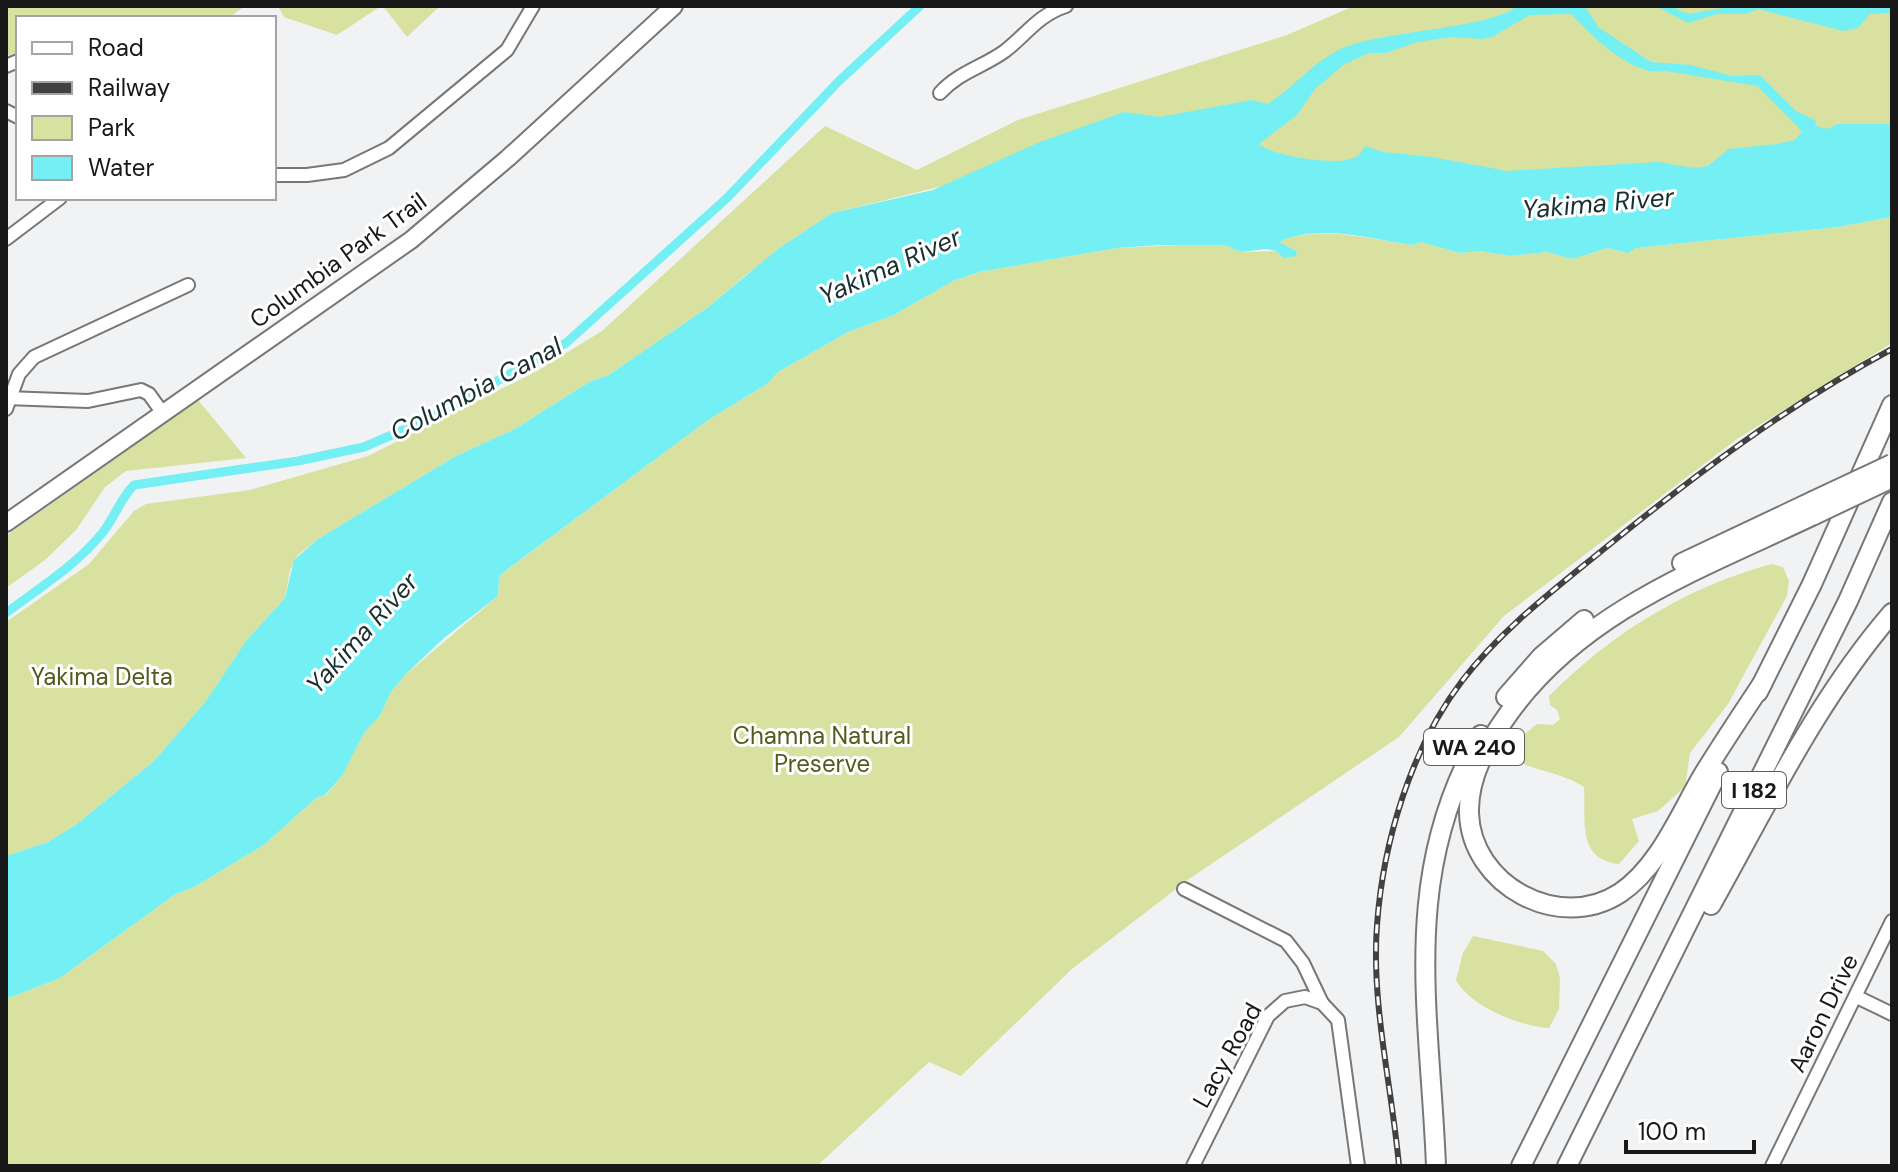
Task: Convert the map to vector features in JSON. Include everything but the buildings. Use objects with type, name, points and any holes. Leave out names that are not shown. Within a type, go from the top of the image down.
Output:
[{"type":"highway","name":"I 182","points":[[1521,1166],[1812,584],[1892,405]]},
{"type":"highway","name":"WA 240","points":[[1436,1166],[1425,974],[1426,904],[1443,816],[1473,748],[1523,676],[1559,640],[1599,608],[1650,579],[1813,508],[1892,464]]},
{"type":"highway","points":[[1762,684],[1648,866],[1619,893],[1585,906],[1555,906],[1523,896],[1496,877],[1486,864],[1471,828],[1469,812],[1475,775],[1508,715],[1553,662],[1585,634],[1632,602],[1813,508],[1892,478]]},
{"type":"highway","name":"I 182","points":[[1567,1166],[1848,601],[1892,502]]},
{"type":"highway","points":[[1612,1077],[1812,723],[1842,677],[1892,613]]},
{"type":"main road","name":"Columbia Park Trail","points":[[6,523],[411,240],[508,158],[674,6]]},
{"type":"street","points":[[276,175],[344,170],[389,148],[500,57],[514,42],[533,6]]},
{"type":"street","points":[[940,93],[965,72],[1006,50],[1046,13],[1066,6]]},
{"type":"street","points":[[6,239],[57,200]]},
{"type":"street","points":[[162,412],[149,394],[141,390],[88,401],[7,402],[19,374],[34,357],[188,285]]},
{"type":"street","points":[[1184,889],[1286,941],[1303,963],[1322,1003],[1334,1015],[1342,1030],[1358,1166]]},
{"type":"street","name":"Aaron Drive","points":[[1772,1166],[1892,921]]},
{"type":"street","name":"Lacy Road","points":[[1193,1166],[1268,1016],[1292,998],[1305,997],[1322,1003]]},
{"type":"street","points":[[1857,997],[1892,1014]]},
{"type":"green space","points":[[6,6],[245,6],[231,16],[16,16],[16,53],[6,56]]},
{"type":"green space","points":[[278,6],[381,6],[337,35],[284,17]]},
{"type":"green space","points":[[383,6],[440,6],[407,37]]},
{"type":"green space","name":"Yakima Delta","points":[[1354,6],[1892,6],[1892,140],[1724,168],[947,185],[832,213],[746,275],[707,308],[607,376],[591,381],[515,429],[456,456],[318,539],[298,555],[290,570],[285,598],[246,641],[206,701],[154,761],[77,824],[48,842],[6,856],[6,622],[89,564],[134,511],[146,504],[250,490],[368,456],[537,371],[602,331],[825,126],[917,170],[1018,120],[1287,35]]},
{"type":"green space","name":"Chamna Natural Preserve","points":[[1892,217],[1892,343],[1737,439],[1504,616],[1399,737],[1189,879],[1072,969],[961,1076],[929,1062],[817,1166],[6,1166],[6,999],[60,978],[174,895],[196,886],[265,844],[316,798],[326,795],[342,776],[364,733],[379,717],[391,692],[405,675],[498,596],[499,576],[708,420],[767,384],[778,372],[848,332],[894,315],[953,281],[979,272],[1117,248],[1224,245],[1241,252],[1277,251],[1283,258],[1297,255],[1296,251],[1278,242],[1328,233],[1413,245],[1421,242],[1460,253],[1480,251],[1511,256],[1547,252],[1572,259],[1608,248],[1628,253],[1636,248],[1838,227]]},
{"type":"green space","points":[[198,400],[246,458],[126,471],[105,487],[76,530],[45,560],[6,588],[6,536]]},
{"type":"green space","points":[[1772,564],[1783,567],[1789,581],[1787,596],[1728,704],[1690,753],[1685,787],[1658,811],[1632,819],[1639,841],[1619,864],[1605,861],[1596,855],[1586,836],[1584,787],[1510,756],[1523,735],[1537,724],[1553,725],[1560,719],[1557,710],[1550,705],[1549,696],[1598,652],[1680,599],[1710,585]]},
{"type":"green space","points":[[1473,936],[1543,951],[1556,964],[1560,978],[1559,1009],[1549,1028],[1510,1019],[1484,1007],[1463,990],[1456,980],[1463,953]]},
{"type":"water","name":"Yakima River","points":[[1517,6],[1585,6],[1598,27],[1651,62],[1691,65],[1732,76],[1760,75],[1796,111],[1815,120],[1816,126],[1828,129],[1837,124],[1892,124],[1892,217],[1838,227],[1636,248],[1628,253],[1608,248],[1572,259],[1547,252],[1511,256],[1480,251],[1460,253],[1421,242],[1413,245],[1345,234],[1311,234],[1279,242],[1296,251],[1297,256],[1283,258],[1277,251],[1266,249],[1241,252],[1224,245],[1160,245],[1117,248],[979,272],[953,281],[894,315],[848,332],[778,372],[767,384],[708,420],[512,566],[499,576],[498,596],[444,638],[391,692],[379,717],[364,733],[342,776],[325,795],[316,798],[265,844],[196,886],[174,895],[60,978],[6,999],[6,856],[48,842],[77,824],[154,761],[206,701],[246,641],[285,598],[294,560],[318,539],[456,456],[515,429],[591,381],[607,376],[707,308],[778,249],[832,213],[933,190],[1040,142],[1124,112],[1160,117],[1252,100],[1268,104],[1326,57],[1348,46],[1504,13]],"holes":[[[1571,14],[1601,43],[1639,68],[1757,86],[1802,131],[1795,140],[1729,149],[1708,166],[1694,168],[1658,162],[1507,171],[1432,157],[1383,152],[1365,146],[1358,156],[1350,159],[1314,160],[1276,152],[1259,144],[1297,115],[1315,89],[1345,64],[1369,53],[1386,53],[1417,42],[1452,37],[1492,37],[1530,15]]]},
{"type":"water","points":[[1656,6],[1670,6],[1688,14],[1734,6],[1892,6],[1892,13],[1870,14],[1858,28],[1843,31],[1758,9],[1747,14],[1717,14],[1688,23]]},
{"type":"waterway","name":"Columbia Canal","points":[[6,613],[82,555],[107,526],[134,485],[298,461],[364,447],[424,421],[566,343],[727,198],[840,80],[920,6]]},
{"type":"railway","points":[[1399,1166],[1379,1015],[1376,955],[1380,893],[1403,797],[1414,766],[1444,707],[1462,681],[1509,629],[1634,525],[1777,419],[1892,349]]}]
